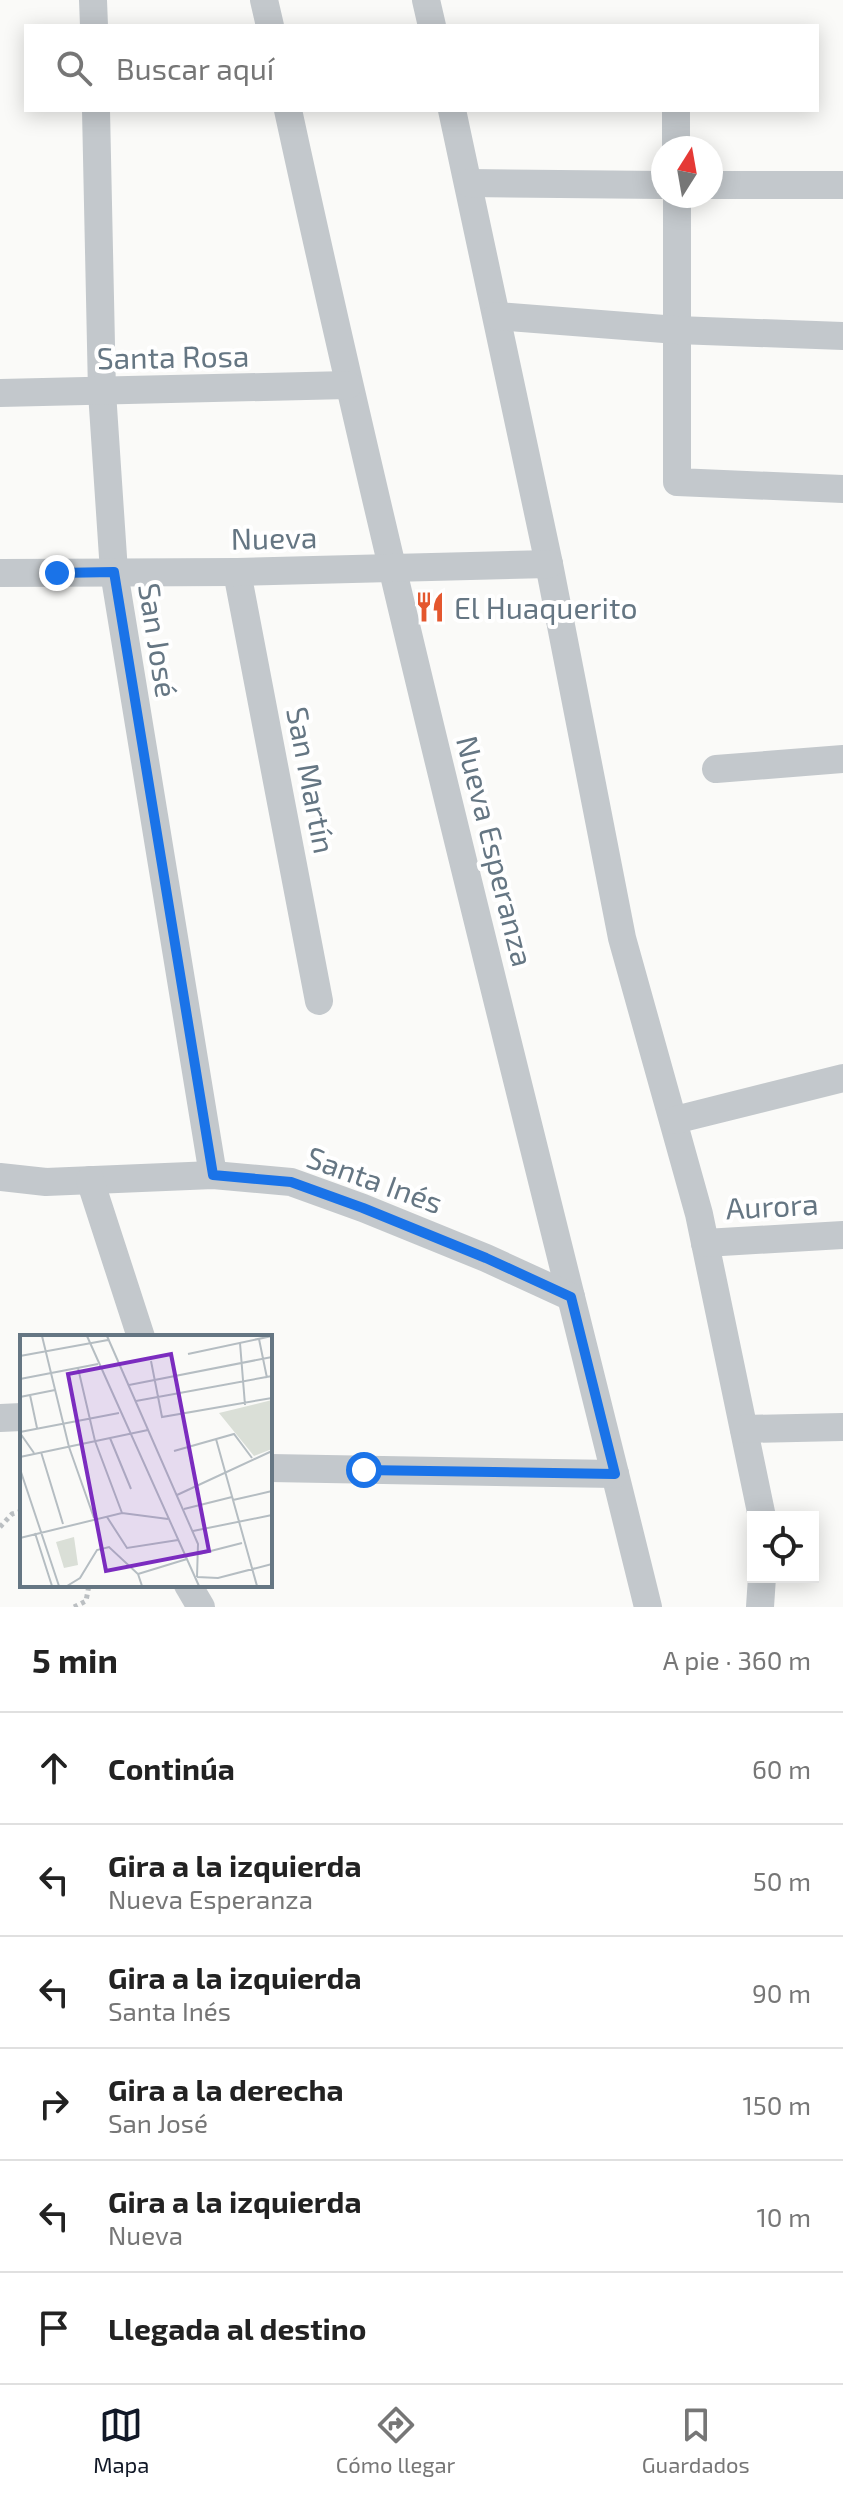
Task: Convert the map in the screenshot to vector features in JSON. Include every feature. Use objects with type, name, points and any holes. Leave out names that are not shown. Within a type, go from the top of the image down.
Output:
[{"type":"street","points":[[93,0],[94,24]]},
{"type":"street","points":[[264,0],[270,24]]},
{"type":"street","points":[[426,0],[432,24]]},
{"type":"street","name":"San José","points":[[96,112],[102,392],[114,572],[213,1175]]},
{"type":"street","name":"Nueva Esperanza","points":[[288,112],[391,569],[648,1607]]},
{"type":"street","points":[[452,112],[549,564],[622,938],[675,1120],[705,1243],[761,1511]]},
{"type":"street","points":[[676,112],[676,136]]},
{"type":"street","points":[[469,183],[651,185]]},
{"type":"street","points":[[723,185],[843,185]]},
{"type":"street","points":[[677,208],[677,482],[843,489]]},
{"type":"street","points":[[497,316],[677,330],[843,336]]},
{"type":"street","name":"Santa Rosa","points":[[0,393],[348,385]]},
{"type":"street","name":"Nueva","points":[[0,573],[237,572],[549,564]]},
{"type":"street","name":"San Martín","points":[[237,572],[319,1001]]},
{"type":"street","points":[[716,769],[843,759]]},
{"type":"street","points":[[675,1120],[843,1078]]},
{"type":"street","name":"Santa Inés","points":[[0,1177],[46,1182],[213,1175],[291,1182],[486,1258],[571,1297]]},
{"type":"street","points":[[90,1180],[140,1335]]},
{"type":"street","name":"Aurora","points":[[705,1243],[843,1235]]},
{"type":"street","points":[[0,1418],[20,1417]]},
{"type":"street","points":[[744,1429],[843,1427]]},
{"type":"street","points":[[272,1468],[615,1474]]},
{"type":"street","points":[[760,1607],[762,1583]]},
{"type":"street","points":[[189,1587],[201,1607]]},
{"type":"path","points":[[0,1527],[12,1514],[20,1512]]},
{"type":"path","points":[[74,1607],[86,1601],[89,1587]]},
{"type":"place","name":"El Huaquerito","points":[[430,607]]},
{"type":"route","points":[[57,573],[114,572],[213,1175],[291,1182],[486,1258],[571,1297],[615,1474],[364,1470]]}]
